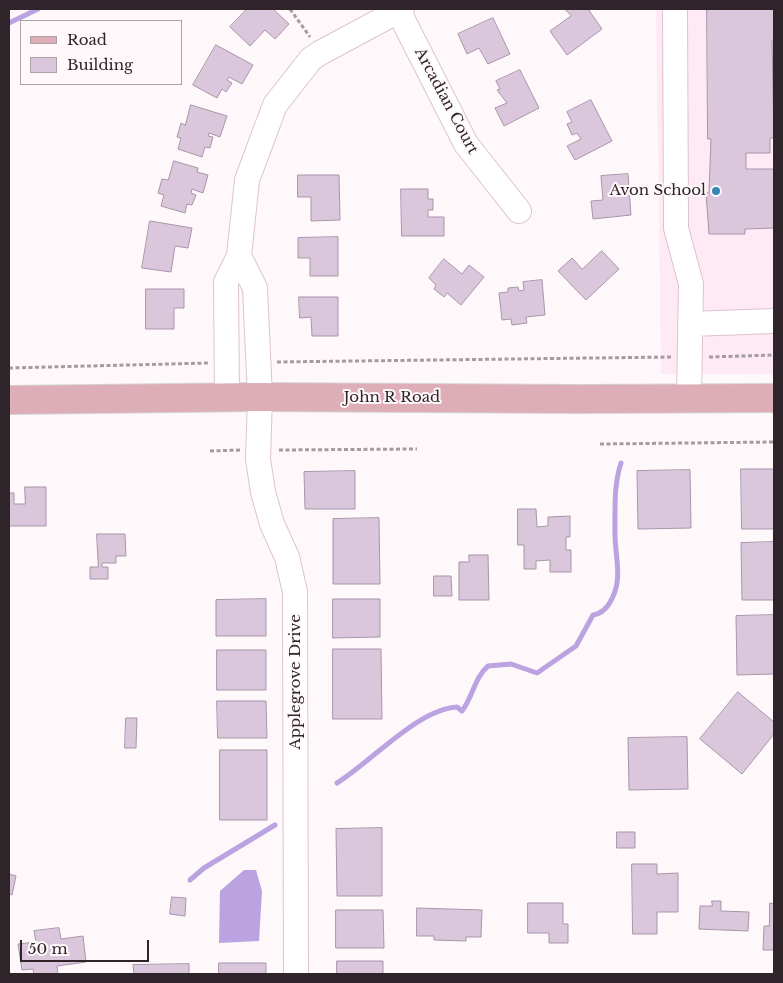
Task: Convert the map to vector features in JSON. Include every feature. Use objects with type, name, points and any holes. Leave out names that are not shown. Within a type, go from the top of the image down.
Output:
[{"type":"main road","name":"John R Road","points":[[9,400],[260,396],[774,398]]},
{"type":"street","points":[[675,9],[676,218],[691,284],[689,398]]},
{"type":"street","points":[[227,397],[226,282],[239,256],[246,180],[275,105],[311,59],[400,10]]},
{"type":"street","name":"Arcadian Court","points":[[400,10],[466,144],[519,211]]},
{"type":"street","name":"Applegrove Drive","points":[[239,256],[255,288],[260,396],[259,450],[263,492],[272,524],[287,557],[296,592],[296,974]]},
{"type":"street","points":[[690,324],[774,322]]},
{"type":"path","points":[[290,9],[320,53]]},
{"type":"path","points":[[258,362],[774,356]]},
{"type":"path","points":[[9,368],[227,363]]},
{"type":"path","points":[[600,444],[774,442]]},
{"type":"path","points":[[210,451],[417,449]]},
{"type":"shaded area","name":"Avon School","points":[[656,9],[774,9],[774,374],[661,374]]},
{"type":"shaded area","points":[[244,870],[256,870],[262,891],[259,941],[219,943],[220,891]]},
{"type":"building","points":[[247,9],[273,9],[289,24],[275,39],[265,30],[250,46],[230,27]]},
{"type":"building","points":[[565,9],[588,9],[602,29],[567,55],[550,31],[571,16]]},
{"type":"building","points":[[707,9],[774,9],[774,40],[772,40],[774,138],[770,138],[770,153],[746,153],[746,169],[774,169],[774,228],[745,229],[745,234],[709,234],[706,193],[709,193],[711,139],[708,139]]},
{"type":"building","points":[[493,18],[510,54],[488,64],[479,48],[467,54],[458,34]]},
{"type":"building","points":[[216,45],[253,65],[242,84],[229,77],[227,80],[232,83],[226,92],[222,89],[217,98],[193,85]]},
{"type":"building","points":[[520,70],[539,108],[504,126],[495,108],[507,103],[497,90],[500,89],[496,81]]},
{"type":"building","points":[[591,100],[612,141],[575,160],[567,146],[581,139],[577,133],[572,135],[567,124],[572,122],[567,112]]},
{"type":"building","points":[[191,105],[227,116],[220,137],[209,133],[208,136],[213,137],[210,148],[205,147],[202,157],[178,149],[181,138],[177,137],[181,123],[185,125]]},
{"type":"building","points":[[174,161],[198,168],[197,172],[208,175],[203,193],[192,189],[191,193],[196,195],[192,205],[187,204],[185,213],[161,206],[164,195],[158,193],[162,179],[168,180]]},
{"type":"building","points":[[628,174],[631,215],[593,219],[591,201],[603,200],[601,176]]},
{"type":"building","points":[[298,175],[339,175],[340,220],[311,221],[311,197],[298,197]]},
{"type":"building","points":[[401,189],[428,189],[428,199],[433,199],[433,210],[428,210],[428,217],[444,217],[444,236],[402,236]]},
{"type":"building","points":[[150,221],[192,228],[188,248],[175,246],[171,272],[142,268]]},
{"type":"building","points":[[338,237],[338,276],[310,276],[310,258],[298,258],[298,238]]},
{"type":"building","points":[[602,251],[619,269],[586,300],[558,271],[572,258],[582,269]]},
{"type":"building","points":[[444,259],[462,274],[469,265],[484,277],[461,305],[447,293],[444,297],[434,289],[436,285],[429,278]]},
{"type":"building","points":[[542,280],[545,315],[526,317],[527,323],[512,325],[511,319],[502,320],[499,293],[508,292],[508,288],[518,287],[519,291],[524,290],[523,282]]},
{"type":"building","points":[[146,289],[184,289],[184,308],[174,308],[174,329],[146,329]]},
{"type":"building","points":[[299,297],[338,297],[338,336],[312,336],[311,317],[300,318]]},
{"type":"building","points":[[741,469],[774,469],[774,529],[742,529]]},
{"type":"building","points":[[690,470],[691,528],[638,529],[637,471]]},
{"type":"building","points":[[355,471],[355,509],[305,509],[304,472]]},
{"type":"building","points":[[25,487],[46,487],[46,526],[9,526],[9,493],[14,493],[14,504],[25,504]]},
{"type":"building","points":[[518,509],[536,509],[537,527],[548,526],[548,517],[570,516],[570,537],[566,537],[566,550],[571,550],[571,572],[550,572],[550,560],[536,561],[536,569],[524,569],[524,545],[518,545]]},
{"type":"building","points":[[379,518],[380,584],[333,584],[333,519]]},
{"type":"building","points":[[97,534],[125,534],[126,556],[116,556],[116,563],[102,563],[102,567],[108,567],[108,579],[90,579],[90,567],[98,567]]},
{"type":"building","points":[[774,542],[774,600],[742,600],[741,543]]},
{"type":"building","points":[[469,555],[488,555],[489,600],[459,600],[459,562],[469,562]]},
{"type":"building","points":[[434,576],[451,576],[452,596],[434,596]]},
{"type":"building","points":[[266,599],[266,636],[216,636],[216,600]]},
{"type":"building","points":[[333,599],[380,599],[380,637],[333,638]]},
{"type":"building","points":[[774,615],[774,674],[737,675],[736,616]]},
{"type":"building","points":[[333,649],[381,649],[382,719],[333,719]]},
{"type":"building","points":[[217,650],[266,650],[266,690],[217,690]]},
{"type":"building","points":[[738,692],[774,722],[774,734],[742,774],[700,739]]},
{"type":"building","points":[[217,701],[266,701],[267,738],[218,738]]},
{"type":"building","points":[[126,718],[137,718],[136,748],[125,748]]},
{"type":"building","points":[[687,737],[688,789],[629,790],[628,738]]},
{"type":"building","points":[[220,750],[267,750],[267,820],[220,820]]},
{"type":"building","points":[[382,828],[382,896],[337,896],[336,829]]},
{"type":"building","points":[[617,832],[635,832],[635,848],[617,848]]},
{"type":"building","points":[[632,864],[657,864],[657,874],[678,873],[678,912],[657,912],[657,934],[633,934]]},
{"type":"building","points":[[9,874],[16,876],[12,895],[9,894]]},
{"type":"building","points":[[172,897],[186,898],[185,916],[170,914]]},
{"type":"building","points":[[712,901],[721,901],[721,911],[749,912],[748,931],[699,929],[700,906],[712,906]]},
{"type":"building","points":[[528,903],[563,903],[563,924],[568,924],[568,943],[549,943],[549,933],[528,933]]},
{"type":"building","points":[[770,903],[774,904],[774,950],[763,950],[764,926],[769,926]]},
{"type":"building","points":[[417,908],[482,910],[481,937],[466,937],[466,941],[434,940],[434,936],[417,936]]},
{"type":"building","points":[[336,910],[383,910],[384,948],[336,948]]},
{"type":"building","points":[[59,928],[61,939],[83,936],[86,962],[57,966],[58,974],[34,974],[33,969],[22,970],[18,944],[36,942],[34,931]]},
{"type":"building","points":[[337,961],[383,961],[383,974],[337,974]]},
{"type":"building","points":[[219,963],[266,963],[266,974],[219,974]]},
{"type":"building","points":[[189,964],[189,974],[134,974],[133,965]]},
{"type":"waterway","points":[[9,23],[38,9]]},
{"type":"waterway","points":[[337,783],[411,726],[442,710],[457,707],[462,711],[480,676],[488,666],[511,664],[537,673],[576,646],[593,615],[598,614],[609,604],[617,586],[615,504],[617,479],[621,463]]},
{"type":"waterway","points":[[190,880],[204,868],[275,825]]},
{"type":"place","name":"Avon School","points":[[716,191]]}]
